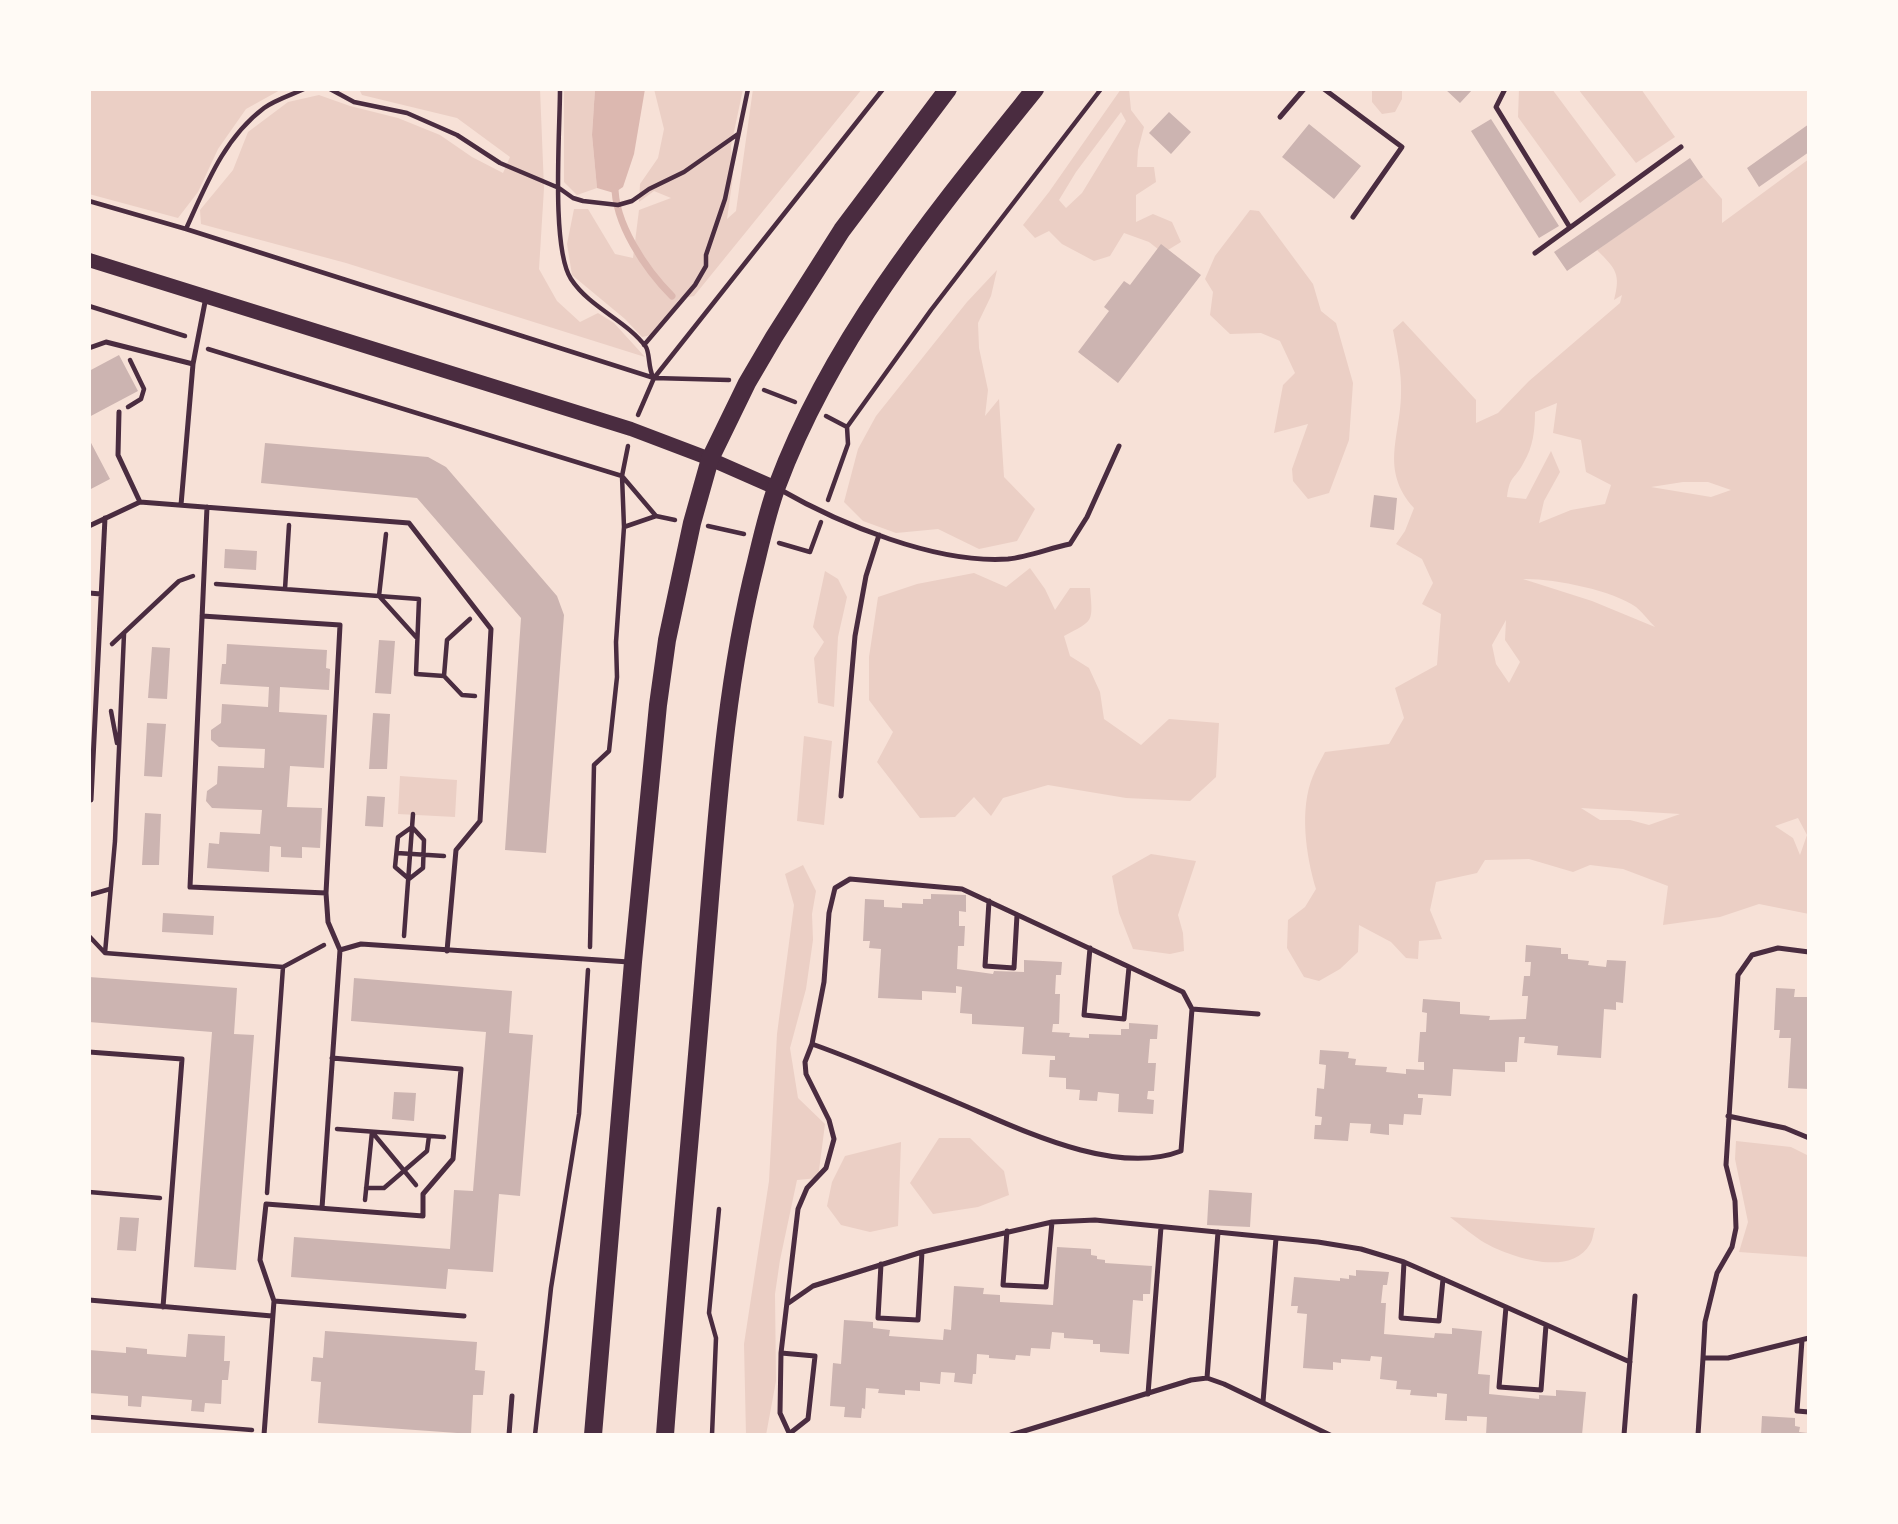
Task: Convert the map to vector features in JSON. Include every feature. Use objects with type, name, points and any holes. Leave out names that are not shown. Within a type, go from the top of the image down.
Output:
[{"type":"main road","points":[[593,1435],[645,827],[667,640],[692,523],[710,459],[747,383],[842,230],[948,89]]},
{"type":"main road","points":[[665,1435],[724,738],[736,659],[762,538],[776,488],[811,408],[848,342],[881,288],[1035,89]]},
{"type":"main road","points":[[89,260],[632,429],[776,488]]},
{"type":"lane","points":[[1280,117],[1304,89]]},
{"type":"lane","points":[[1324,89],[1402,147],[1353,217]]},
{"type":"lane","points":[[1505,89],[1496,107],[1569,226]]},
{"type":"lane","points":[[1535,253],[1681,147]]},
{"type":"lane","points":[[181,505],[193,364],[206,297]]},
{"type":"lane","points":[[89,348],[106,342],[193,364]]},
{"type":"lane","points":[[119,412],[118,455],[140,502]]},
{"type":"lane","points":[[776,488],[824,514],[879,535],[951,555],[1008,559],[1070,544],[1087,517],[1119,446]]},
{"type":"lane","points":[[89,526],[140,502],[409,523],[491,629],[480,821],[456,850],[447,951]]},
{"type":"lane","points":[[207,507],[190,887],[326,893]]},
{"type":"lane","points":[[91,800],[92,686],[102,594],[105,518]]},
{"type":"lane","points":[[841,796],[855,636],[866,576],[879,535]]},
{"type":"lane","points":[[89,593],[102,594]]},
{"type":"lane","points":[[202,616],[340,625],[326,893],[328,922],[340,950],[322,1208]]},
{"type":"lane","points":[[781,1353],[815,1356],[808,1419],[790,1435],[780,1413],[781,1353],[799,1209],[807,1188],[826,1168],[834,1139],[829,1120],[806,1074],[805,1062],[812,1044],[824,982],[829,913],[835,888],[850,879],[962,889],[1183,992],[1192,1009],[1181,1151],[1163,1158],[1125,1158],[1054,1143],[812,1044]]},
{"type":"lane","points":[[989,901],[985,966],[1014,968],[1017,915]]},
{"type":"lane","points":[[340,950],[361,944],[633,962]]},
{"type":"lane","points":[[1090,948],[1084,1015],[1124,1019],[1129,967]]},
{"type":"lane","points":[[1698,1435],[1705,1322],[1717,1273],[1732,1247],[1736,1228],[1735,1201],[1726,1165],[1738,975],[1752,955],[1778,948],[1809,952]]},
{"type":"lane","points":[[1192,1009],[1258,1014]]},
{"type":"lane","points":[[89,1052],[182,1059],[163,1307]]},
{"type":"lane","points":[[265,1433],[274,1301],[260,1260],[266,1204],[423,1216],[423,1194],[453,1159],[461,1069],[332,1058]]},
{"type":"lane","points":[[1728,1116],[1785,1128],[1809,1138]]},
{"type":"lane","points":[[787,1304],[813,1286],[922,1252],[1052,1222],[1095,1220],[1276,1238],[1361,1250],[1404,1262],[1630,1362]]},
{"type":"lane","points":[[1007,1231],[1003,1285],[1046,1287],[1052,1222]]},
{"type":"lane","points":[[1148,1394],[1161,1227]]},
{"type":"lane","points":[[1207,1378],[1218,1232]]},
{"type":"lane","points":[[1263,1402],[1276,1238]]},
{"type":"lane","points":[[881,1264],[878,1318],[918,1320],[922,1252]]},
{"type":"lane","points":[[1404,1262],[1401,1318],[1439,1321],[1443,1279]]},
{"type":"lane","points":[[1624,1435],[1635,1296]]},
{"type":"lane","points":[[89,1300],[272,1316]]},
{"type":"lane","points":[[274,1301],[464,1316]]},
{"type":"lane","points":[[1506,1307],[1499,1387],[1541,1390],[1546,1325]]},
{"type":"lane","points":[[1703,1358],[1728,1358],[1806,1339],[1797,1411],[1809,1412]]},
{"type":"lane","points":[[1014,1434],[1191,1380],[1207,1378],[1330,1435]]},
{"type":"lane","points":[[509,1435],[512,1396]]},
{"type":"path","points":[[186,229],[209,177],[236,135],[266,107],[304,89]]},
{"type":"path","points":[[330,89],[354,102],[407,113],[457,135],[500,163],[583,201],[618,205],[632,201],[649,189],[684,172],[738,134]]},
{"type":"path","points":[[560,89],[559,188],[564,265],[572,280],[598,307],[621,323],[644,345],[649,352],[648,367],[654,378]]},
{"type":"path","points":[[644,345],[701,276],[725,199],[748,89]]},
{"type":"path","points":[[654,378],[883,89]]},
{"type":"path","points":[[624,527],[656,516],[762,538],[810,552],[848,444],[846,427],[939,299],[1101,89]]},
{"type":"path","points":[[89,201],[186,229],[654,378]]},
{"type":"path","points":[[89,306],[182,334],[211,351],[622,476],[656,516]]},
{"type":"path","points":[[119,412],[141,399],[144,389],[124,347]]},
{"type":"path","points":[[285,589],[290,514]]},
{"type":"path","points":[[387,522],[379,596],[416,637]]},
{"type":"path","points":[[105,953],[124,634],[179,581],[204,572]]},
{"type":"path","points":[[208,583],[419,599],[416,674],[444,676],[461,695],[488,697]]},
{"type":"path","points":[[444,676],[447,640],[478,612]]},
{"type":"path","points":[[403,947],[413,814]]},
{"type":"path","points":[[408,879],[395,867],[398,837],[412,827]]},
{"type":"path","points":[[408,879],[422,868],[423,855],[424,840],[412,827]]},
{"type":"path","points":[[397,853],[455,857]]},
{"type":"path","points":[[89,895],[110,889]]},
{"type":"path","points":[[89,936],[105,953],[283,967],[335,938]]},
{"type":"path","points":[[266,1204],[283,967]]},
{"type":"path","points":[[580,973],[588,974]]},
{"type":"path","points":[[328,1128],[455,1138]]},
{"type":"path","points":[[372,1131],[423,1194]]},
{"type":"path","points":[[364,1212],[372,1131]]},
{"type":"path","points":[[366,1188],[384,1188],[405,1172],[427,1151],[429,1136]]},
{"type":"path","points":[[89,1192],[171,1199]]},
{"type":"path","points":[[712,1435],[716,1338],[709,1313],[719,1209]]},
{"type":"path","points":[[89,1418],[265,1433]]},
{"type":"shaded area","points":[[89,89],[282,89],[246,109],[218,149],[198,192],[178,218],[89,194]]},
{"type":"shaded area","points":[[359,89],[540,89],[544,188],[539,269],[557,301],[580,322],[598,313],[614,323],[645,357],[346,263],[201,224],[200,210],[233,170],[248,132],[288,102],[319,95],[398,118],[440,135],[472,157],[503,173],[510,157],[457,118],[362,95]]},
{"type":"shaded area","points":[[564,89],[595,89],[592,135],[597,188],[577,195],[564,182]]},
{"type":"shaded area","points":[[595,89],[645,89],[634,154],[623,187],[614,193],[597,188],[592,135]]},
{"type":"shaded area","points":[[654,89],[743,89],[731,146],[733,176],[727,219],[736,211],[753,89],[862,89],[694,296],[679,299],[656,334],[642,337],[625,319],[572,275],[567,244],[574,209],[588,209],[615,254],[633,258],[639,210],[671,198],[654,191],[639,202],[640,184],[658,158],[664,129]]},
{"type":"shaded area","points":[[1121,89],[1129,89],[1131,110],[1144,127],[1137,167],[1154,167],[1156,182],[1136,195],[1136,222],[1153,214],[1172,222],[1181,242],[1163,253],[1149,242],[1124,233],[1110,256],[1094,261],[1062,244],[1049,231],[1035,238],[1023,225]],"holes":[[[1121,112],[1126,121],[1082,193],[1066,208],[1059,200],[1076,172]]]},
{"type":"shaded area","points":[[1372,89],[1402,89],[1402,99],[1395,112],[1382,114],[1372,102]]},
{"type":"shaded area","points":[[1519,89],[1552,89],[1616,175],[1580,203],[1518,117]]},
{"type":"shaded area","points":[[1578,89],[1641,89],[1675,137],[1636,163]]},
{"type":"shaded area","points":[[1809,159],[1809,914],[1759,904],[1720,917],[1663,925],[1668,886],[1623,869],[1590,865],[1573,872],[1529,859],[1485,860],[1477,873],[1436,882],[1430,910],[1442,939],[1419,941],[1418,959],[1406,958],[1391,942],[1359,925],[1358,952],[1340,969],[1319,981],[1304,977],[1287,948],[1288,920],[1305,907],[1316,889],[1309,862],[1305,818],[1314,773],[1325,752],[1389,744],[1404,718],[1395,688],[1437,665],[1441,614],[1422,604],[1433,583],[1422,559],[1396,544],[1405,531],[1414,508],[1397,480],[1395,467],[1401,387],[1393,330],[1403,321],[1476,400],[1476,423],[1498,413],[1529,381],[1620,303],[1622,295],[1614,300],[1617,284],[1615,272],[1597,250],[1703,177],[1722,199],[1722,223]],"holes":[[[1557,403],[1553,433],[1581,440],[1586,472],[1611,485],[1605,504],[1571,510],[1539,523],[1544,501],[1560,472],[1551,451],[1526,499],[1507,497],[1511,481],[1530,450],[1535,412]],[[1683,482],[1708,482],[1731,490],[1711,497],[1651,487]],[[1523,579],[1565,583],[1613,595],[1636,607],[1655,627],[1592,601]],[[1506,620],[1505,640],[1520,662],[1509,683],[1496,664],[1492,645]],[[1581,808],[1680,814],[1649,825],[1630,820],[1600,820]],[[1798,818],[1807,835],[1800,855],[1793,838],[1775,826]]]},
{"type":"shaded area","points":[[1250,210],[1259,211],[1313,284],[1321,311],[1336,323],[1353,383],[1349,440],[1329,493],[1308,499],[1293,481],[1292,469],[1308,424],[1274,433],[1283,385],[1295,373],[1280,341],[1261,333],[1230,334],[1210,315],[1213,292],[1205,279],[1215,256]]},
{"type":"shaded area","points":[[997,270],[991,296],[978,323],[979,348],[988,390],[985,416],[999,399],[1004,477],[1035,509],[1017,541],[979,549],[938,529],[896,533],[863,521],[844,502],[858,449],[876,416],[967,302]]},
{"type":"shaded area","points":[[1030,568],[1045,589],[1055,610],[1070,588],[1090,588],[1089,619],[1081,627],[1064,636],[1070,656],[1089,668],[1100,692],[1104,719],[1141,745],[1169,719],[1219,723],[1216,777],[1190,801],[1126,798],[1048,785],[1003,798],[991,816],[974,797],[955,817],[920,818],[877,762],[893,732],[869,700],[869,657],[878,597],[917,584],[974,573],[1006,587]]},
{"type":"shaded area","points":[[825,571],[838,579],[847,597],[838,637],[834,707],[818,703],[814,658],[824,642],[813,627]]},
{"type":"shaded area","points":[[804,736],[832,741],[824,825],[797,821]]},
{"type":"shaded area","points":[[400,776],[457,780],[455,817],[398,814]]},
{"type":"shaded area","points":[[1151,854],[1196,861],[1178,915],[1184,951],[1170,954],[1133,949],[1119,913],[1112,876]]},
{"type":"shaded area","points":[[803,865],[816,891],[812,914],[813,940],[806,989],[790,1048],[798,1098],[825,1124],[818,1178],[797,1180],[780,1260],[775,1294],[776,1381],[766,1435],[746,1435],[744,1344],[769,1181],[777,1034],[794,905],[785,874]]},
{"type":"shaded area","points":[[939,1138],[970,1138],[1004,1171],[1009,1195],[978,1207],[933,1214],[910,1183]]},
{"type":"shaded area","points":[[1736,1141],[1791,1147],[1809,1156],[1809,1257],[1739,1252],[1748,1222],[1735,1159]]},
{"type":"shaded area","points":[[901,1142],[898,1226],[870,1232],[841,1225],[827,1206],[832,1182],[845,1156]]},
{"type":"shaded area","points":[[1450,1217],[1595,1228],[1591,1242],[1581,1254],[1569,1260],[1540,1262],[1496,1248]]},
{"type":"building","points":[[1445,89],[1473,89],[1460,103]]},
{"type":"building","points":[[1169,112],[1191,132],[1171,154],[1149,133]]},
{"type":"building","points":[[1491,119],[1559,226],[1539,238],[1471,131]]},
{"type":"building","points":[[1309,124],[1361,166],[1334,199],[1282,157]]},
{"type":"building","points":[[1809,124],[1809,152],[1759,187],[1747,168]]},
{"type":"building","points":[[1690,158],[1703,177],[1567,271],[1554,252]]},
{"type":"building","points":[[1161,244],[1201,275],[1118,383],[1078,352],[1109,311],[1104,307],[1124,281],[1130,285]]},
{"type":"building","points":[[119,355],[138,391],[89,417],[89,371]]},
{"type":"building","points":[[89,439],[110,479],[89,490]]},
{"type":"building","points":[[265,443],[428,457],[446,467],[557,596],[564,615],[546,853],[505,850],[521,618],[417,498],[261,483]]},
{"type":"building","points":[[1374,495],[1397,498],[1394,530],[1370,527]]},
{"type":"building","points":[[225,549],[257,551],[256,570],[224,568]]},
{"type":"building","points":[[379,640],[395,641],[391,694],[375,693]]},
{"type":"building","points":[[227,644],[327,650],[329,690],[280,687],[279,712],[327,715],[324,768],[290,766],[287,807],[322,808],[320,848],[302,847],[302,858],[281,857],[281,847],[270,846],[269,872],[207,868],[209,843],[219,844],[220,832],[260,834],[262,810],[212,808],[206,801],[207,791],[217,784],[218,766],[264,768],[265,749],[219,747],[211,740],[211,730],[221,723],[222,704],[268,707],[269,687],[220,684],[222,664],[226,664]]},
{"type":"building","points":[[152,647],[170,648],[167,699],[148,698]]},
{"type":"building","points":[[373,713],[390,714],[387,769],[369,769]]},
{"type":"building","points":[[147,723],[166,724],[162,777],[144,776]]},
{"type":"building","points":[[367,796],[385,797],[383,827],[365,826]]},
{"type":"building","points":[[145,813],[161,814],[159,865],[142,865]]},
{"type":"building","points":[[931,894],[966,895],[966,912],[959,911],[959,926],[965,926],[964,946],[958,946],[957,969],[993,974],[994,971],[1024,972],[1024,960],[1062,962],[1061,975],[1056,975],[1055,994],[1060,994],[1059,1024],[1053,1024],[1052,1032],[1070,1033],[1069,1037],[1089,1038],[1089,1034],[1121,1035],[1121,1029],[1129,1029],[1129,1023],[1158,1025],[1157,1039],[1150,1039],[1148,1063],[1156,1063],[1154,1091],[1148,1091],[1147,1099],[1154,1100],[1153,1114],[1118,1112],[1119,1094],[1098,1092],[1097,1101],[1079,1100],[1080,1090],[1066,1089],[1066,1078],[1049,1077],[1050,1060],[1055,1060],[1055,1056],[1022,1054],[1024,1027],[972,1024],[972,1014],[960,1013],[962,987],[956,986],[956,993],[922,991],[922,1000],[878,998],[881,949],[869,948],[870,941],[863,941],[865,899],[884,900],[884,907],[902,908],[902,903],[923,904],[923,899],[931,899]]},
{"type":"building","points":[[163,913],[214,916],[213,935],[162,932]]},
{"type":"building","points":[[1526,945],[1561,948],[1561,954],[1568,954],[1568,959],[1589,961],[1588,965],[1606,967],[1607,960],[1626,961],[1623,1003],[1616,1002],[1616,1010],[1604,1009],[1601,1058],[1557,1055],[1558,1046],[1524,1043],[1525,1037],[1519,1037],[1517,1062],[1505,1062],[1505,1072],[1453,1069],[1451,1096],[1418,1094],[1418,1098],[1423,1098],[1421,1115],[1404,1114],[1403,1125],[1389,1124],[1389,1135],[1370,1133],[1371,1124],[1350,1123],[1348,1141],[1314,1139],[1315,1125],[1321,1125],[1322,1117],[1315,1116],[1317,1088],[1324,1089],[1326,1065],[1319,1064],[1320,1050],[1349,1052],[1348,1058],[1356,1059],[1355,1065],[1387,1067],[1386,1072],[1406,1074],[1406,1069],[1424,1070],[1424,1062],[1418,1062],[1420,1032],[1426,1032],[1427,1013],[1422,1012],[1423,999],[1460,1002],[1460,1014],[1490,1016],[1489,1020],[1526,1019],[1528,996],[1522,996],[1524,976],[1530,976],[1531,962],[1525,962]]},
{"type":"building","points":[[89,977],[237,988],[234,1034],[254,1035],[236,1270],[194,1267],[212,1032],[89,1022]]},
{"type":"building","points":[[354,978],[512,991],[509,1033],[533,1035],[520,1196],[499,1194],[493,1272],[448,1269],[446,1289],[291,1277],[294,1237],[450,1249],[454,1190],[473,1191],[486,1032],[351,1021]]},
{"type":"building","points":[[1776,988],[1795,989],[1794,997],[1809,997],[1809,1089],[1788,1088],[1791,1038],[1779,1038],[1780,1030],[1774,1030]]},
{"type":"building","points":[[394,1092],[416,1093],[414,1121],[392,1119]]},
{"type":"building","points":[[1209,1190],[1252,1193],[1250,1227],[1207,1225]]},
{"type":"building","points":[[120,1217],[139,1218],[136,1251],[117,1250]]},
{"type":"building","points":[[1057,1247],[1091,1249],[1091,1255],[1105,1260],[1105,1263],[1152,1266],[1150,1294],[1143,1294],[1143,1301],[1133,1300],[1129,1354],[1100,1352],[1100,1344],[1093,1344],[1093,1340],[1064,1338],[1064,1333],[1052,1332],[1050,1349],[1031,1348],[1030,1356],[1016,1355],[1015,1360],[977,1354],[976,1374],[973,1374],[972,1384],[954,1382],[955,1373],[941,1372],[940,1384],[920,1382],[920,1391],[905,1390],[905,1395],[878,1393],[879,1389],[866,1388],[865,1409],[862,1408],[861,1418],[844,1417],[845,1407],[830,1406],[833,1363],[841,1364],[844,1320],[873,1322],[873,1328],[890,1330],[889,1336],[943,1340],[944,1329],[951,1330],[954,1286],[984,1288],[983,1294],[1000,1295],[1000,1302],[1053,1305]]},
{"type":"building","points":[[1356,1270],[1389,1272],[1387,1285],[1383,1285],[1381,1303],[1386,1303],[1384,1334],[1434,1338],[1435,1333],[1452,1334],[1452,1328],[1482,1331],[1478,1374],[1490,1375],[1489,1394],[1539,1399],[1539,1395],[1556,1396],[1556,1390],[1586,1392],[1582,1435],[1486,1435],[1487,1417],[1467,1416],[1467,1421],[1445,1420],[1447,1394],[1437,1393],[1437,1397],[1410,1395],[1411,1390],[1396,1389],[1397,1381],[1380,1379],[1382,1357],[1371,1356],[1370,1361],[1341,1359],[1341,1363],[1333,1362],[1333,1370],[1303,1368],[1307,1314],[1297,1313],[1298,1306],[1291,1306],[1294,1277],[1340,1281],[1340,1278],[1349,1279],[1349,1275],[1356,1276]]},
{"type":"building","points":[[325,1331],[477,1342],[475,1370],[485,1371],[483,1395],[473,1395],[471,1434],[318,1423],[321,1382],[311,1381],[313,1357],[323,1358]]},
{"type":"building","points":[[188,1334],[225,1336],[224,1361],[230,1361],[228,1380],[222,1380],[221,1404],[205,1403],[204,1412],[191,1411],[192,1400],[142,1396],[141,1407],[128,1406],[128,1396],[89,1393],[89,1350],[126,1353],[126,1347],[147,1349],[147,1354],[186,1357]]},
{"type":"building","points":[[1762,1416],[1795,1418],[1795,1426],[1800,1427],[1799,1432],[1808,1435],[1761,1435]]},
{"type":"waterway","points":[[615,185],[620,215],[633,245],[672,296]]}]
